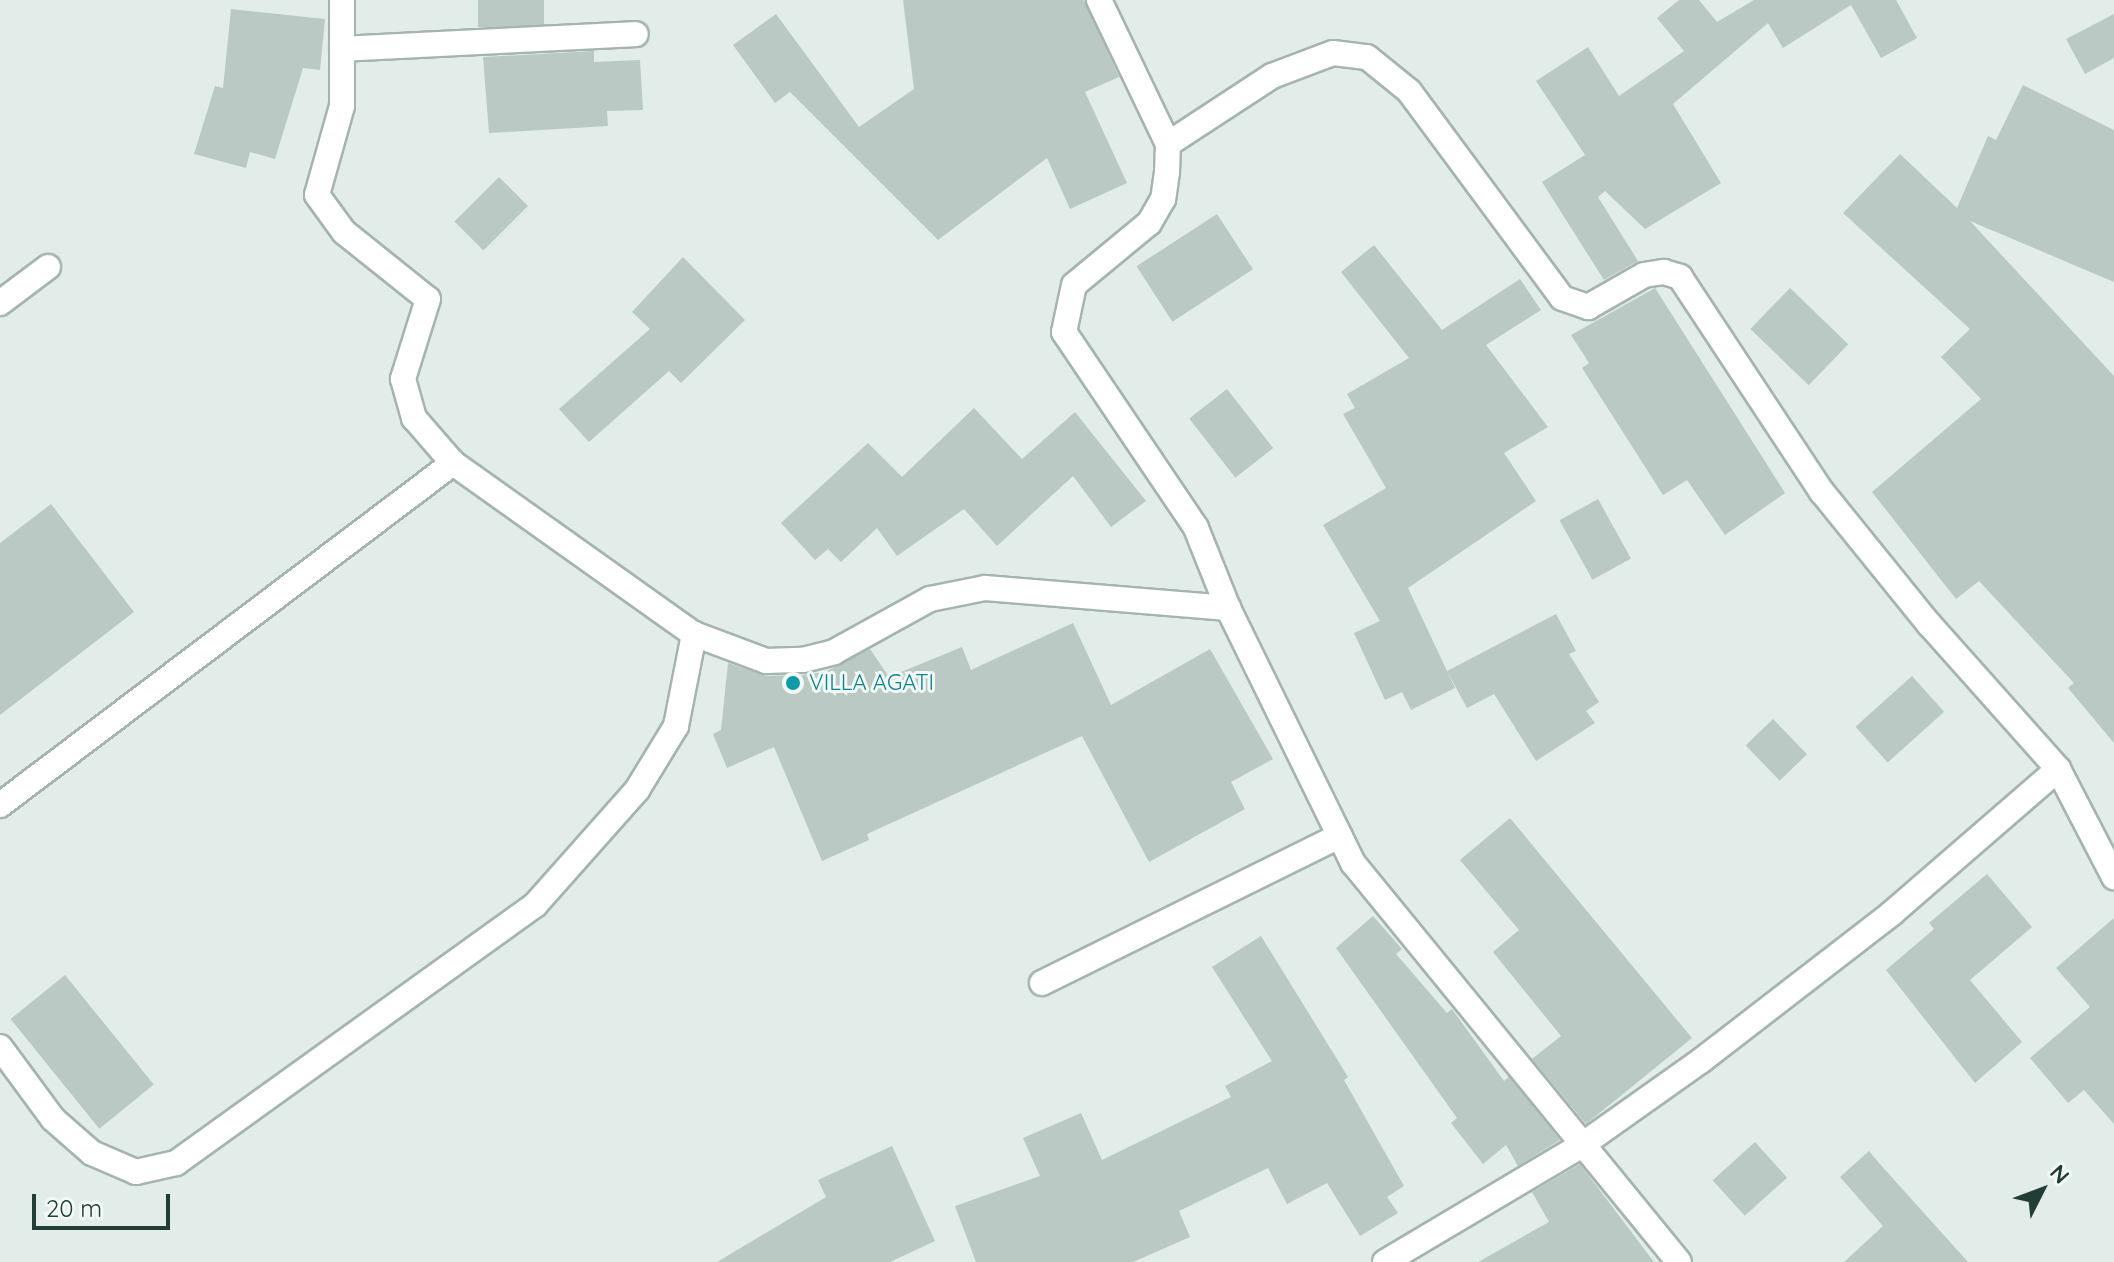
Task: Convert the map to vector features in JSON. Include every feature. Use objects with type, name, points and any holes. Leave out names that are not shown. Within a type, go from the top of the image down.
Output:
[{"type":"street","points":[[342,0],[342,106],[317,195],[319,204],[344,232],[428,299],[403,379],[404,397],[414,418],[453,463],[694,634],[766,661],[803,660],[834,652],[930,599],[985,588],[1228,608]]},
{"type":"street","points":[[1099,0],[1168,144],[1163,199],[1149,223],[1074,285],[1064,332],[1196,528],[1228,608],[1353,863],[1679,1262]]},
{"type":"street","points":[[342,49],[636,34]]},
{"type":"street","points":[[1168,144],[1272,76],[1333,53],[1367,57],[1409,91],[1562,298],[1588,307],[1644,275],[1664,272],[1680,277],[1822,492],[1929,624],[2058,769],[2114,877]]},
{"type":"street","points":[[0,303],[48,267]]},
{"type":"street","points":[[0,805],[453,463]]},
{"type":"street","points":[[0,1047],[53,1119],[92,1153],[136,1172],[176,1163],[535,905],[637,790],[676,726],[694,634]]},
{"type":"street","points":[[1385,1262],[1582,1145],[1892,913],[2058,769]]},
{"type":"street","points":[[1042,983],[1340,836]]},
{"type":"building","points":[[478,0],[544,0],[544,27],[478,27]]},
{"type":"building","points":[[903,0],[1084,0],[1119,77],[1085,92],[1127,183],[1070,209],[1047,158],[938,240],[790,92],[775,103],[733,45],[776,14],[859,127],[914,89]]},
{"type":"building","points":[[1679,0],[1699,0],[1717,22],[1754,0],[1896,0],[1917,38],[1881,58],[1851,5],[1783,48],[1768,23],[1673,104],[1721,183],[1645,229],[1605,191],[1598,197],[1638,261],[1604,280],[1542,182],[1585,155],[1536,81],[1588,47],[1619,96],[1684,51],[1657,18]]},
{"type":"building","points":[[231,9],[325,19],[320,70],[303,68],[275,159],[250,152],[246,168],[194,154],[215,86],[223,88]]},
{"type":"building","points":[[2114,14],[2114,58],[2085,74],[2066,39]]},
{"type":"building","points":[[594,51],[594,62],[640,60],[643,110],[607,111],[608,126],[489,133],[483,57]]},
{"type":"building","points":[[2023,85],[2114,130],[2114,282],[1970,221],[2114,376],[2114,743],[2068,688],[2074,683],[1979,581],[1956,599],[1872,492],[1981,399],[1941,357],[1970,329],[1843,213],[1900,154],[1957,208],[1988,136],[1996,140]]},
{"type":"building","points":[[499,177],[528,206],[483,251],[454,222]]},
{"type":"building","points":[[1217,214],[1253,269],[1172,322],[1136,266]]},
{"type":"building","points":[[1374,245],[1442,330],[1520,279],[1541,310],[1486,345],[1548,427],[1504,453],[1536,501],[1408,588],[1455,688],[1411,710],[1402,692],[1385,700],[1354,633],[1380,621],[1323,525],[1386,488],[1343,414],[1355,408],[1347,394],[1409,358],[1341,272]]},
{"type":"building","points":[[683,257],[745,320],[681,383],[669,371],[589,442],[559,409],[650,329],[632,312]]},
{"type":"building","points":[[1655,288],[1785,493],[1725,535],[1687,480],[1663,495],[1582,368],[1589,363],[1571,335]]},
{"type":"building","points":[[1790,288],[1848,344],[1809,385],[1750,329]]},
{"type":"building","points":[[1227,389],[1273,448],[1235,478],[1189,419]]},
{"type":"building","points":[[974,408],[1022,459],[1075,412],[1146,501],[1111,527],[1073,476],[997,546],[964,509],[897,556],[877,528],[841,562],[828,549],[815,560],[781,523],[868,443],[902,477]]},
{"type":"building","points":[[1598,499],[1631,558],[1592,580],[1560,520]]},
{"type":"building","points":[[51,504],[134,612],[0,715],[0,543]]},
{"type":"building","points":[[1556,614],[1576,651],[1569,654],[1599,702],[1586,711],[1595,723],[1536,761],[1494,694],[1467,708],[1447,671]]},
{"type":"building","points":[[1073,623],[1111,705],[1210,649],[1273,759],[1231,782],[1245,809],[1149,862],[1082,736],[867,834],[869,840],[822,861],[774,747],[727,768],[713,734],[721,730],[728,663],[766,676],[803,675],[825,672],[870,649],[889,677],[962,647],[971,670]]},
{"type":"building","points":[[1912,676],[1944,712],[1888,763],[1856,727]]},
{"type":"building","points":[[1773,719],[1807,754],[1780,781],[1746,745]]},
{"type":"building","points":[[1510,818],[1692,1038],[1586,1124],[1532,1059],[1561,1036],[1493,952],[1519,930],[1460,860]]},
{"type":"building","points":[[1987,874],[2032,927],[1970,980],[2022,1042],[1975,1083],[1886,970],[1934,929],[1929,923]]},
{"type":"building","points":[[1373,916],[1402,949],[1396,954],[1447,1013],[1452,1009],[1504,1081],[1509,1077],[1560,1140],[1518,1166],[1506,1145],[1483,1164],[1451,1123],[1457,1118],[1336,948]]},
{"type":"building","points":[[2114,918],[2114,1124],[2084,1090],[2068,1103],[2030,1058],[2090,1007],[2056,968]]},
{"type":"building","points":[[1261,936],[1348,1077],[1344,1080],[1404,1186],[1387,1197],[1398,1213],[1360,1236],[1327,1183],[1287,1204],[1268,1168],[1179,1211],[1190,1237],[1133,1262],[976,1262],[955,1206],[1040,1176],[1023,1138],[1081,1113],[1102,1160],[1231,1097],[1225,1086],[1272,1061],[1212,967]]},
{"type":"building","points":[[65,975],[154,1085],[99,1129],[11,1019]]},
{"type":"building","points":[[1755,1142],[1787,1178],[1745,1216],[1713,1180]]},
{"type":"building","points":[[892,1146],[935,1241],[890,1262],[717,1262],[826,1197],[818,1180]]},
{"type":"building","points":[[1869,1151],[1968,1262],[1844,1262],[1883,1226],[1840,1177]]},
{"type":"building","points":[[1580,1164],[1654,1262],[1478,1262],[1549,1222],[1532,1192]]},
{"type":"place","name":"VILLA AGATI","points":[[793,683]]}]
